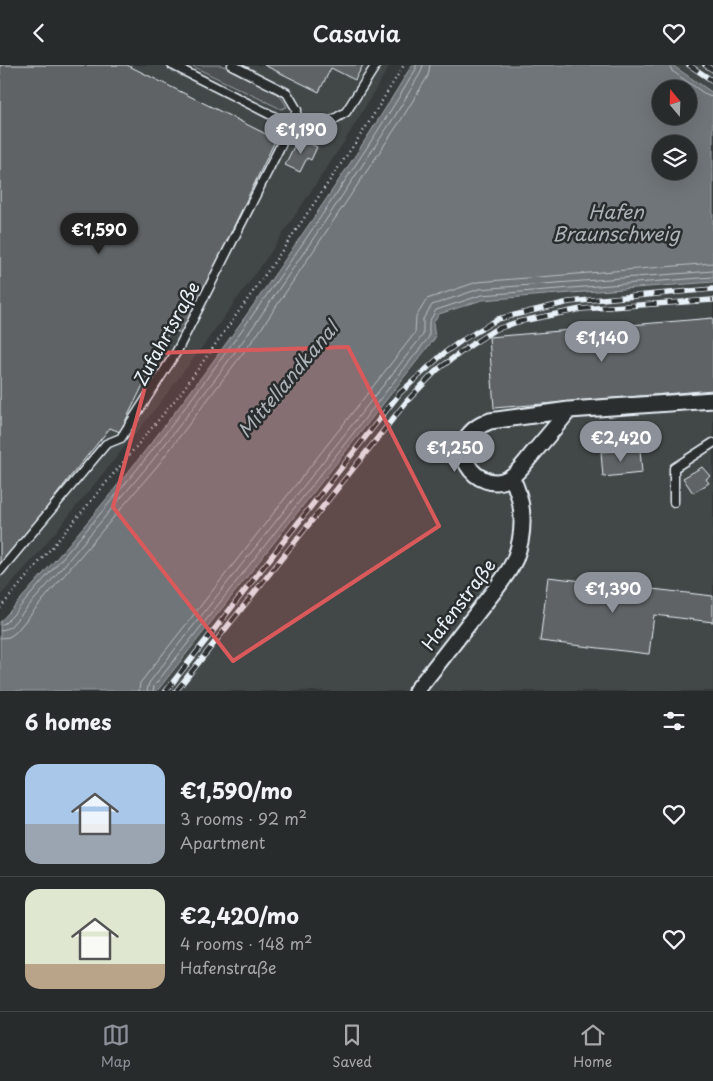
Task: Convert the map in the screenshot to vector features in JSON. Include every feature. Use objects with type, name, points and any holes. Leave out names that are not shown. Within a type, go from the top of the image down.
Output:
[{"type":"street","points":[[569,410],[522,467],[511,477],[495,482],[486,481],[474,474],[468,465],[464,455],[464,445],[468,435],[478,425],[490,421],[569,410],[713,400]]},
{"type":"street","name":"Hafenstraße","points":[[416,691],[502,581],[515,559],[521,535],[523,512],[517,487],[511,477]]},
{"type":"lane","points":[[172,65],[291,125],[330,121],[346,112],[376,65]]},
{"type":"lane","points":[[232,65],[287,93],[297,111],[291,125]]},
{"type":"lane","name":"Zufahrtsraße","points":[[0,571],[106,444],[121,438],[172,359],[291,125]]},
{"type":"lane","points":[[590,443],[649,439]]},
{"type":"lane","points":[[674,501],[674,468],[713,443]]},
{"type":"path","points":[[0,608],[180,394],[283,250],[366,127],[404,65]]},
{"type":"highlighted area","points":[[348,347],[439,526],[233,661],[113,507],[154,353]]},
{"type":"shaded area","points":[[0,65],[390,65],[346,139],[266,259],[206,342],[145,422],[36,556],[0,596]]},
{"type":"shaded area","points":[[190,65],[221,65],[276,92],[287,107],[281,109]]},
{"type":"shaded area","points":[[641,65],[713,65],[713,691],[157,691],[435,338],[433,323],[439,314],[482,300]]},
{"type":"water","points":[[412,65],[672,65],[694,80],[652,80],[652,125],[698,125],[698,83],[713,93],[713,282],[482,300],[439,314],[433,323],[435,338],[157,691],[0,691],[0,622],[80,531],[156,437],[263,292],[356,154]]},
{"type":"building","points":[[0,65],[127,65],[276,139],[182,334],[171,328],[120,432],[110,428],[0,569]]},
{"type":"building","points":[[264,65],[363,65],[355,80],[331,68],[319,92]]},
{"type":"building","points":[[298,138],[317,147],[311,160],[307,158],[300,172],[285,165]]},
{"type":"building","points":[[713,318],[713,390],[494,408],[489,337]]},
{"type":"building","points":[[640,449],[642,473],[603,477],[601,452]]},
{"type":"building","points":[[702,467],[710,476],[706,479],[709,483],[693,493],[683,478]]},
{"type":"building","points":[[548,577],[713,596],[713,622],[654,615],[649,654],[540,641]]},
{"type":"railway","points":[[689,65],[713,81]]},
{"type":"railway","points":[[705,65],[713,70]]},
{"type":"railway","points":[[166,691],[400,393],[443,354],[498,319],[569,302],[713,289]]},
{"type":"railway","points":[[176,691],[407,401],[437,370],[468,347],[494,330],[517,322],[581,309],[713,300]]},
{"type":"water label","name":"Hafen Braunschweig","points":[[616,222]]},
{"type":"water label","name":"Mittellandkanal","points":[[287,379]]}]
